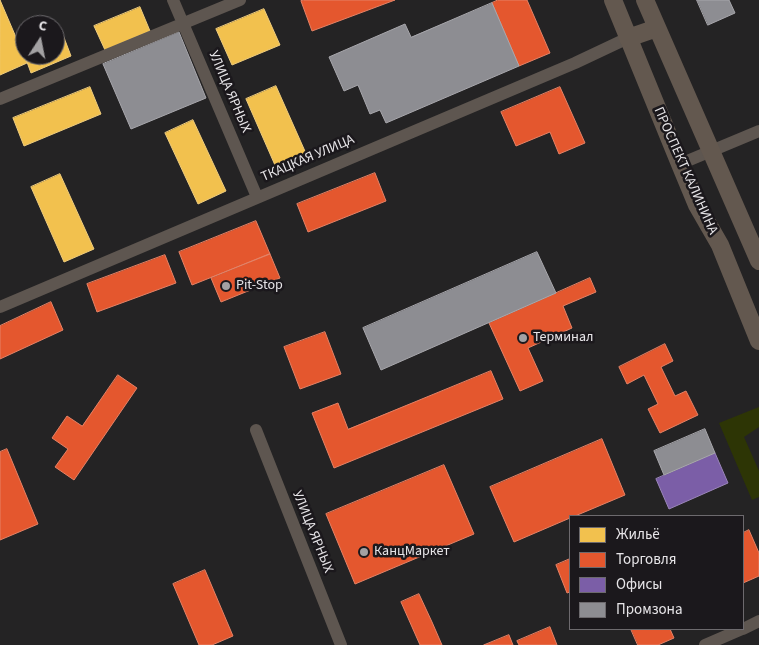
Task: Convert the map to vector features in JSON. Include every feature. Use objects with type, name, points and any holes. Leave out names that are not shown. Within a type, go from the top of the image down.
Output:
[{"type":"main road","name":"ПРОСПЕКТ КАЛИНИНА","points":[[613,0],[697,205],[720,245],[759,341]]},
{"type":"main road","points":[[645,0],[759,261]]},
{"type":"main road","points":[[628,38],[657,28]]},
{"type":"street","name":"УЛИЦА ЯРНЫХ","points":[[173,0],[257,197]]},
{"type":"street","points":[[0,99],[240,0]]},
{"type":"street","name":"ТКАЦКАЯ УЛИЦА","points":[[0,307],[575,63],[628,38]]},
{"type":"street","points":[[680,164],[759,131]]},
{"type":"street","name":"УЛИЦА ЯРНЫХ","points":[[256,430],[341,645]]},
{"type":"street","points":[[744,629],[759,622]]},
{"type":"street","points":[[705,645],[741,630]]},
{"type":"green space","points":[[759,407],[759,427],[744,437],[759,471],[759,497],[752,500],[719,423]]},
{"type":"building: Жильё","points":[[0,0],[15,35],[15,65],[22,65],[0,75]]},
{"type":"building: Жильё","points":[[140,7],[150,31],[105,50],[94,26]]},
{"type":"building: Жильё","points":[[264,9],[280,45],[232,65],[216,29]]},
{"type":"building: Жильё","points":[[65,40],[71,56],[65,59]]},
{"type":"building: Жильё","points":[[28,65],[50,65],[31,73]]},
{"type":"building: Жильё","points":[[276,86],[308,158],[278,172],[246,99]]},
{"type":"building: Жильё","points":[[90,87],[101,114],[24,146],[13,118]]},
{"type":"building: Жильё","points":[[193,120],[226,191],[198,204],[165,133]]},
{"type":"building: Жильё","points":[[60,174],[94,249],[64,262],[31,187]]},
{"type":"building: Торговля","points":[[395,0],[312,31],[301,1]]},
{"type":"building: Торговля","points":[[498,0],[527,0],[550,53],[519,66],[492,3]]},
{"type":"building: Торговля","points":[[560,87],[585,143],[559,154],[550,132],[516,146],[501,112]]},
{"type":"building: Торговля","points":[[375,173],[386,201],[308,232],[297,204]]},
{"type":"building: Торговля","points":[[256,221],[270,254],[192,285],[179,252]]},
{"type":"building: Торговля","points":[[270,254],[280,278],[221,302],[211,278]]},
{"type":"building: Торговля","points":[[165,255],[176,283],[97,312],[87,284]]},
{"type":"building: Торговля","name":"Терминал","points":[[590,278],[596,292],[563,306],[572,328],[528,348],[543,381],[520,391],[489,323]]},
{"type":"building: Торговля","points":[[51,302],[63,330],[0,359],[0,326]]},
{"type":"building: Торговля","points":[[325,332],[341,374],[300,389],[284,347]]},
{"type":"building: Торговля","points":[[665,344],[673,361],[661,367],[675,396],[686,391],[698,415],[660,433],[648,409],[658,404],[644,375],[627,384],[619,367]]},
{"type":"building: Торговля","points":[[491,371],[503,399],[334,468],[312,413],[338,403],[348,429]]},
{"type":"building: Торговля","points":[[118,375],[137,388],[74,480],[55,467],[68,449],[52,438],[67,416],[82,426]]},
{"type":"building: Торговля","points":[[602,439],[625,495],[577,515],[569,515],[569,518],[514,542],[490,487]]},
{"type":"building: Торговля","points":[[7,449],[38,524],[0,540],[0,452]]},
{"type":"building: Торговля","points":[[444,465],[474,534],[355,584],[326,514]]},
{"type":"building: Торговля","points":[[749,530],[759,553],[759,576],[744,583],[744,532]]},
{"type":"building: Торговля","points":[[569,559],[569,592],[567,593],[556,565]]},
{"type":"building: Торговля","points":[[205,570],[233,636],[212,645],[199,645],[173,584]]},
{"type":"building: Торговля","points":[[419,594],[442,645],[420,645],[401,602]]},
{"type":"building: Торговля","points":[[550,627],[557,645],[519,645],[517,641]]},
{"type":"building: Торговля","points":[[631,630],[670,630],[674,638],[658,645],[638,645]]},
{"type":"building: Торговля","points":[[509,635],[513,645],[484,645]]},
{"type":"building: Офисы","points":[[715,453],[728,483],[669,509],[656,479]]},
{"type":"building: Промзона","points":[[697,0],[729,0],[735,13],[708,25]]},
{"type":"building: Промзона","points":[[492,3],[519,66],[386,123],[380,110],[370,114],[358,85],[344,91],[329,57],[405,24],[411,37]]},
{"type":"building: Промзона","points":[[179,32],[206,98],[131,129],[103,64]]},
{"type":"building: Промзона","points":[[537,252],[556,293],[381,370],[363,328]]},
{"type":"building: Промзона","points":[[705,429],[715,453],[664,475],[654,451]]},
{"type":"place","name":"Pit-Stop","points":[[226,286]]},
{"type":"place","name":"Терминал","points":[[523,338]]},
{"type":"place","name":"КанцМаркет","points":[[364,552]]}]
